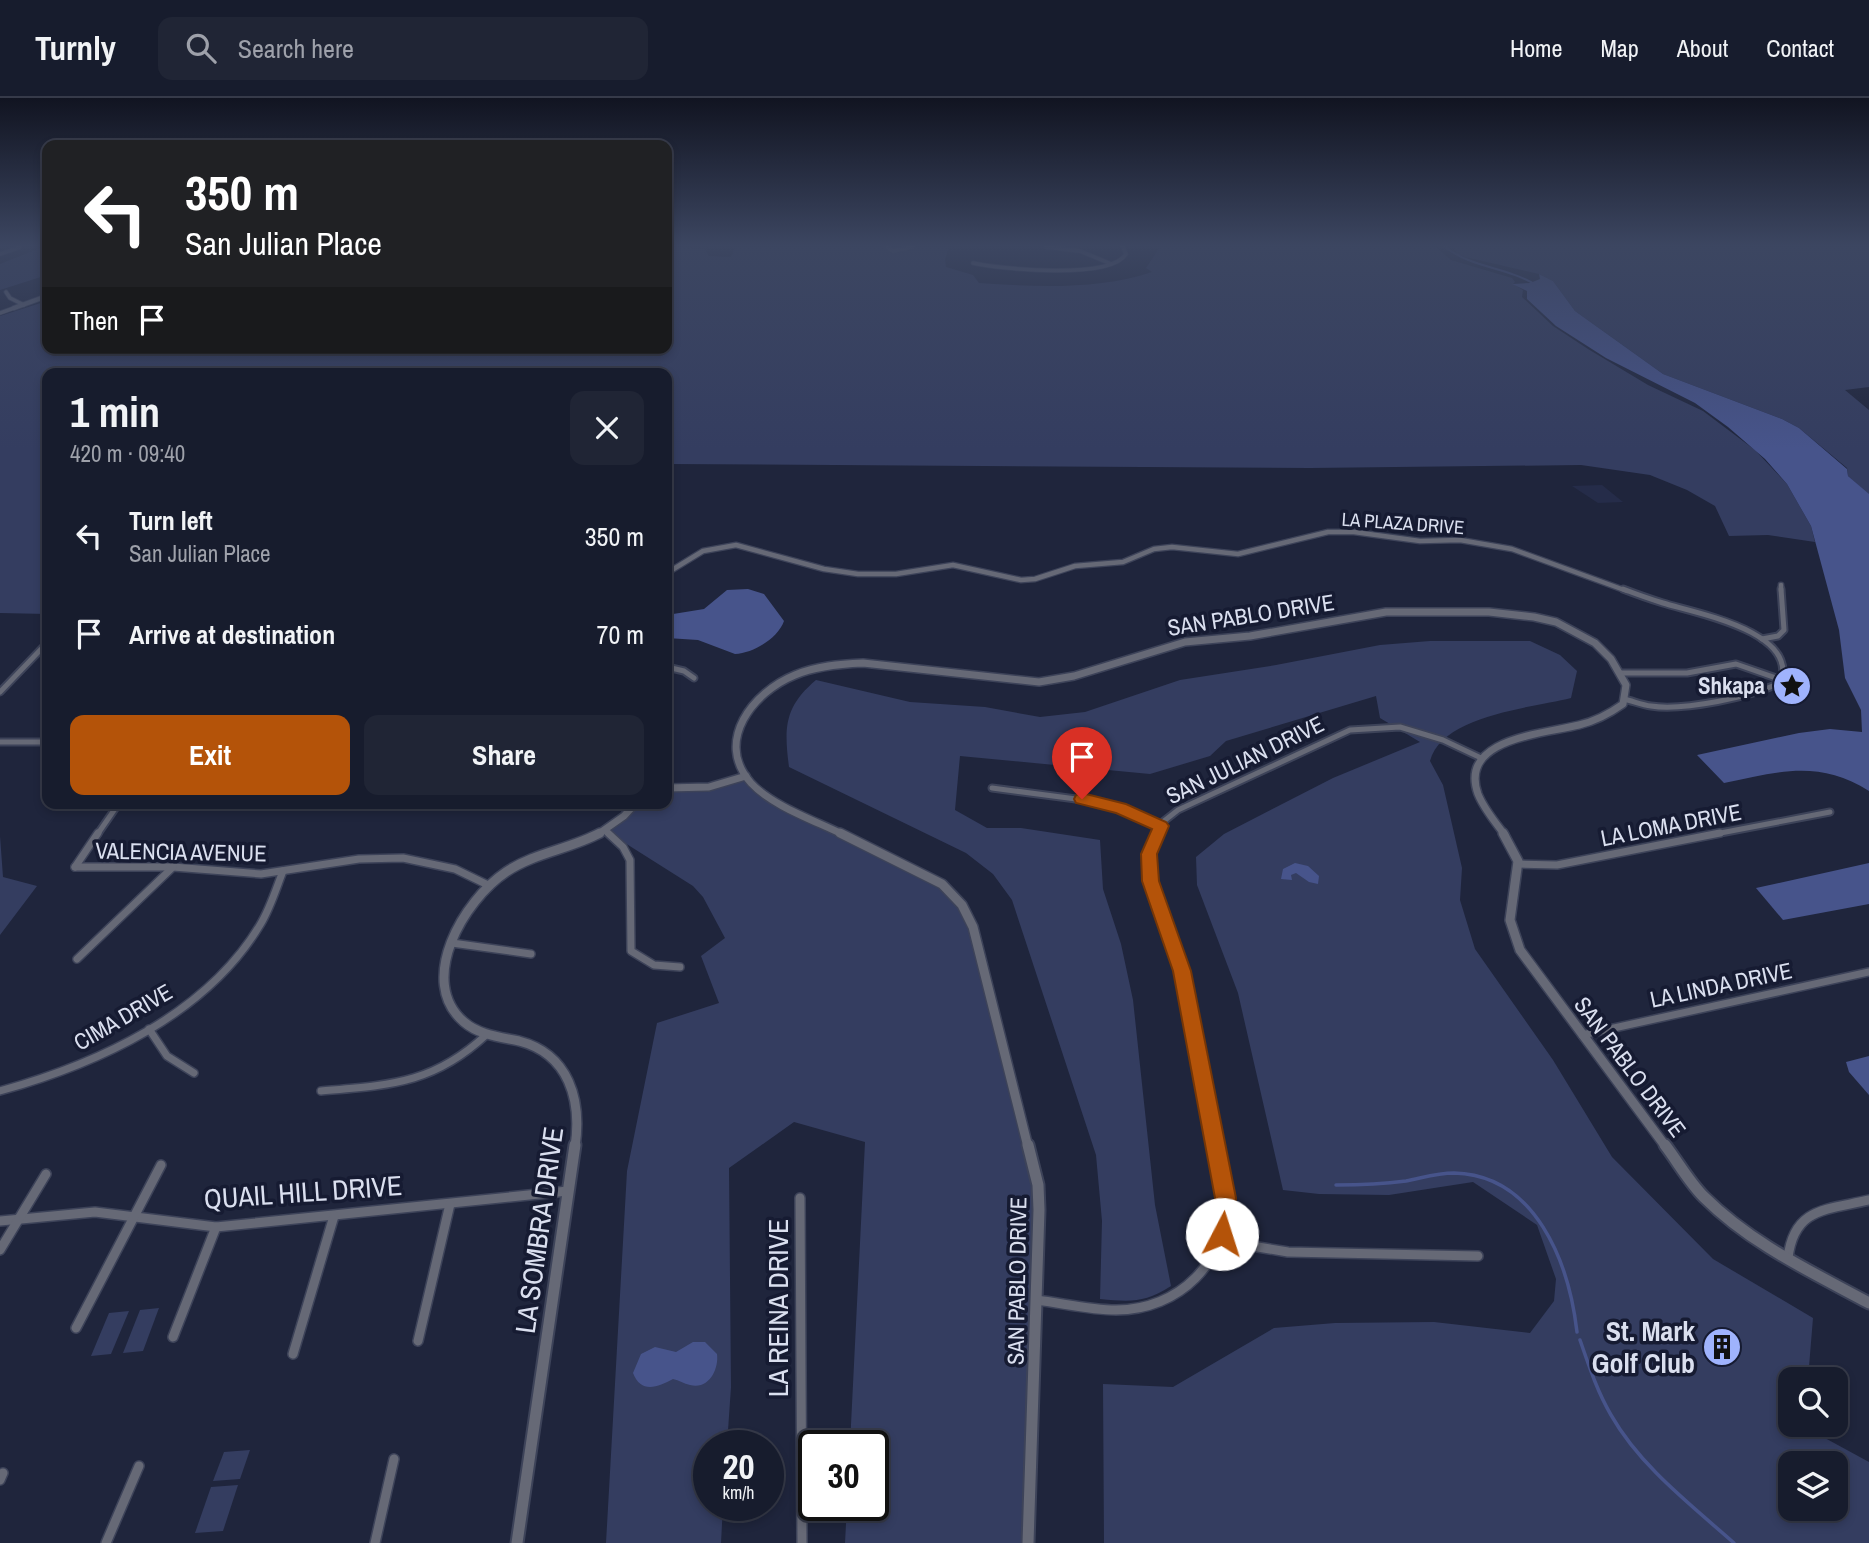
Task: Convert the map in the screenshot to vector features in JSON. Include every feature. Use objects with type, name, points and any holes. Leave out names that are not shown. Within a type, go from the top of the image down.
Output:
[{"type":"street","name":"LA PLAZA DRIVE","points":[[672,570],[703,551],[736,545],[824,569],[858,574],[896,574],[953,565],[1021,580],[1035,579],[1075,566],[1123,562],[1154,549],[1172,547],[1238,554],[1315,534],[1354,532],[1420,541],[1460,540],[1512,549],[1662,603],[1725,620],[1762,639],[1777,653],[1783,665],[1782,680]]},
{"type":"street","points":[[1762,639],[1778,636],[1784,630],[1781,585]]},
{"type":"street","name":"SAN PABLO DRIVE","points":[[1028,1543],[1037,1300],[1038,1185],[973,927],[962,905],[942,884],[763,795],[746,776],[738,760],[736,739],[742,719],[754,702],[778,683],[797,674],[839,664],[863,663],[1062,680],[1181,642],[1248,636],[1385,612],[1502,611],[1550,621],[1581,635],[1609,657],[1621,673]]},
{"type":"street","points":[[0,692],[42,648]]},
{"type":"street","points":[[1518,864],[1512,846],[1483,805],[1475,784],[1481,758],[1492,746],[1509,739],[1602,720],[1616,711],[1624,699],[1625,680],[1621,673],[1687,673],[1736,664],[1782,680]]},
{"type":"street","points":[[672,668],[684,671],[694,678]]},
{"type":"street","points":[[1624,699],[1651,706],[1675,707],[1763,692],[1782,680]]},
{"type":"street","name":"SAN JULIAN DRIVE","points":[[1037,1300],[1118,1310],[1159,1304],[1181,1293],[1201,1276],[1211,1263],[1222,1234],[1226,1198],[1182,971],[1150,881],[1149,854],[1161,826],[1178,810],[1350,730],[1400,727],[1443,740],[1481,758]]},
{"type":"street","points":[[0,742],[42,742]]},
{"type":"street","points":[[672,788],[709,787],[746,776]]},
{"type":"street","points":[[992,788],[1099,802],[1161,826]]},
{"type":"street","name":"VALENCIA AVENUE","points":[[115,809],[75,867],[173,867],[235,874],[283,871],[359,859],[404,858],[454,869],[490,886]]},
{"type":"street","name":"LA SOMBRA DRIVE","points":[[517,1543],[578,1126],[577,1102],[572,1083],[546,1052],[472,1029],[451,1009],[442,986],[443,971],[452,943],[478,899],[490,886],[521,863],[584,843],[606,832],[631,809]]},
{"type":"street","name":"LA LOMA DRIVE","points":[[1518,864],[1557,865],[1830,812]]},
{"type":"street","points":[[606,832],[623,847],[630,860],[632,951],[642,963],[654,967],[680,967]]},
{"type":"street","name":"SAN PABLO DRIVE","points":[[1518,864],[1509,922],[1520,950],[1702,1195],[1741,1231],[1869,1303]]},
{"type":"street","points":[[77,959],[173,867]]},
{"type":"street","name":"CIMA DRIVE","points":[[0,1091],[63,1072],[149,1029],[193,999],[246,946],[259,925],[283,871]]},
{"type":"street","points":[[452,943],[531,954]]},
{"type":"street","name":"LA LINDA DRIVE","points":[[1582,1035],[1869,972]]},
{"type":"street","points":[[149,1029],[165,1056],[176,1065],[194,1073]]},
{"type":"street","points":[[321,1091],[402,1084],[424,1078],[456,1063],[486,1035]]},
{"type":"street","points":[[76,1328],[161,1165]]},
{"type":"street","points":[[0,1250],[46,1174]]},
{"type":"street","name":"QUAIL HILL DRIVE","points":[[0,1221],[95,1212],[216,1227],[568,1192]]},
{"type":"street","name":"LA REINA DRIVE","points":[[800,1198],[803,1543]]},
{"type":"street","points":[[1788,1258],[1791,1235],[1799,1221],[1869,1200]]},
{"type":"street","points":[[418,1341],[450,1204]]},
{"type":"street","points":[[293,1354],[334,1216]]},
{"type":"street","points":[[173,1337],[216,1227]]},
{"type":"street","points":[[1222,1234],[1258,1247],[1288,1252],[1478,1256]]},
{"type":"street","points":[[375,1543],[394,1459]]},
{"type":"street","points":[[106,1543],[139,1466]]},
{"type":"shaded area","points":[[42,314],[42,354],[672,354],[672,314],[1541,314],[1553,326],[1648,385],[1703,411],[1755,450],[1787,484],[1811,526],[1815,542],[1768,535],[1729,536],[1715,506],[1687,490],[1650,475],[1581,465],[1310,468],[672,464],[672,368],[42,368],[42,614],[0,613],[0,316]]},
{"type":"shaded area","points":[[1544,314],[1580,314],[1663,374],[1799,428],[1847,469],[1848,476],[1869,494],[1869,791],[1833,775],[1798,771],[1724,783],[1697,755],[1799,733],[1830,729],[1862,732],[1861,710],[1845,678],[1839,630],[1811,526],[1787,484],[1765,459],[1728,427],[1695,403],[1606,358],[1556,326]]},
{"type":"shaded area","points":[[1580,314],[1869,314],[1869,387],[1845,390],[1869,410],[1869,495],[1848,476],[1847,468],[1799,428],[1663,374]]},
{"type":"shaded area","points":[[1602,485],[1623,502],[1598,503],[1572,486]]},
{"type":"shaded area","points":[[748,589],[764,594],[784,621],[781,627],[764,644],[735,654],[698,640],[672,638],[672,614],[704,609],[727,590]]},
{"type":"shaded area","points":[[1430,641],[1530,641],[1560,655],[1577,671],[1571,698],[1512,710],[1469,723],[1451,733],[1438,745],[1430,761],[1443,785],[1462,868],[1460,900],[1475,949],[1553,1060],[1612,1157],[1713,1259],[1813,1318],[1809,1367],[1778,1367],[1778,1437],[1823,1437],[1869,1462],[1869,1543],[1104,1543],[1103,1384],[1173,1387],[1274,1328],[1335,1323],[1434,1322],[1530,1333],[1554,1301],[1556,1279],[1537,1225],[1473,1182],[1389,1195],[1319,1194],[1283,1190],[1238,993],[1197,885],[1196,857],[1224,834],[1333,778],[1420,742],[1380,718],[1376,696],[1226,741],[1210,756],[1150,774],[960,756],[955,810],[987,828],[1021,828],[1100,840],[1103,889],[1121,944],[1133,1000],[1155,1205],[1171,1286],[1145,1298],[1120,1301],[1100,1299],[1102,1221],[1096,1155],[1012,900],[993,874],[966,853],[789,767],[787,729],[792,709],[816,680],[910,702],[985,707],[1040,717],[1085,712],[1180,680],[1380,645]]},
{"type":"shaded area","points":[[745,775],[763,794],[930,877],[965,911],[1037,1178],[1029,1543],[845,1543],[846,1521],[889,1521],[889,1430],[851,1430],[865,1142],[794,1122],[729,1168],[731,1387],[728,1430],[693,1430],[693,1521],[722,1521],[721,1543],[606,1543],[627,1171],[657,1023],[719,1003],[701,956],[725,938],[703,897],[693,886],[606,831],[630,809],[672,809],[672,788],[693,789]]},
{"type":"shaded area","points":[[0,836],[3,877],[37,886],[0,935]]},
{"type":"shaded area","points":[[1295,863],[1308,866],[1319,876],[1318,884],[1309,882],[1296,873],[1291,875],[1292,880],[1281,879],[1283,869]]},
{"type":"shaded area","points":[[1869,863],[1869,904],[1783,920],[1756,888]]},
{"type":"shaded area","points":[[1869,1056],[1869,1095],[1849,1072],[1846,1062]]},
{"type":"shaded area","points":[[159,1308],[143,1351],[123,1353],[140,1310]]},
{"type":"shaded area","points":[[129,1311],[111,1354],[91,1356],[109,1313]]},
{"type":"shaded area","points":[[693,1342],[705,1342],[717,1354],[714,1372],[703,1384],[697,1386],[673,1379],[650,1387],[636,1380],[633,1373],[641,1354],[655,1347],[676,1352]]},
{"type":"shaded area","points":[[250,1450],[240,1479],[213,1481],[224,1452]]},
{"type":"shaded area","points":[[238,1485],[223,1531],[195,1533],[211,1487]]},
{"type":"waterway","points":[[1336,1185],[1397,1182],[1454,1173],[1482,1178],[1507,1189],[1527,1206],[1543,1227],[1556,1252],[1566,1278],[1577,1332]]},
{"type":"waterway","points":[[1580,1340],[1602,1397],[1623,1434],[1667,1484],[1734,1543]]},
{"type":"place","name":"Shkapa","points":[[1792,686]]},
{"type":"place","name":"St. Mark Golf Club","points":[[1722,1347]]},
{"type":"route","points":[[1082,799],[1120,808],[1161,826],[1149,854],[1150,881],[1182,971],[1226,1198],[1222,1234]]}]
